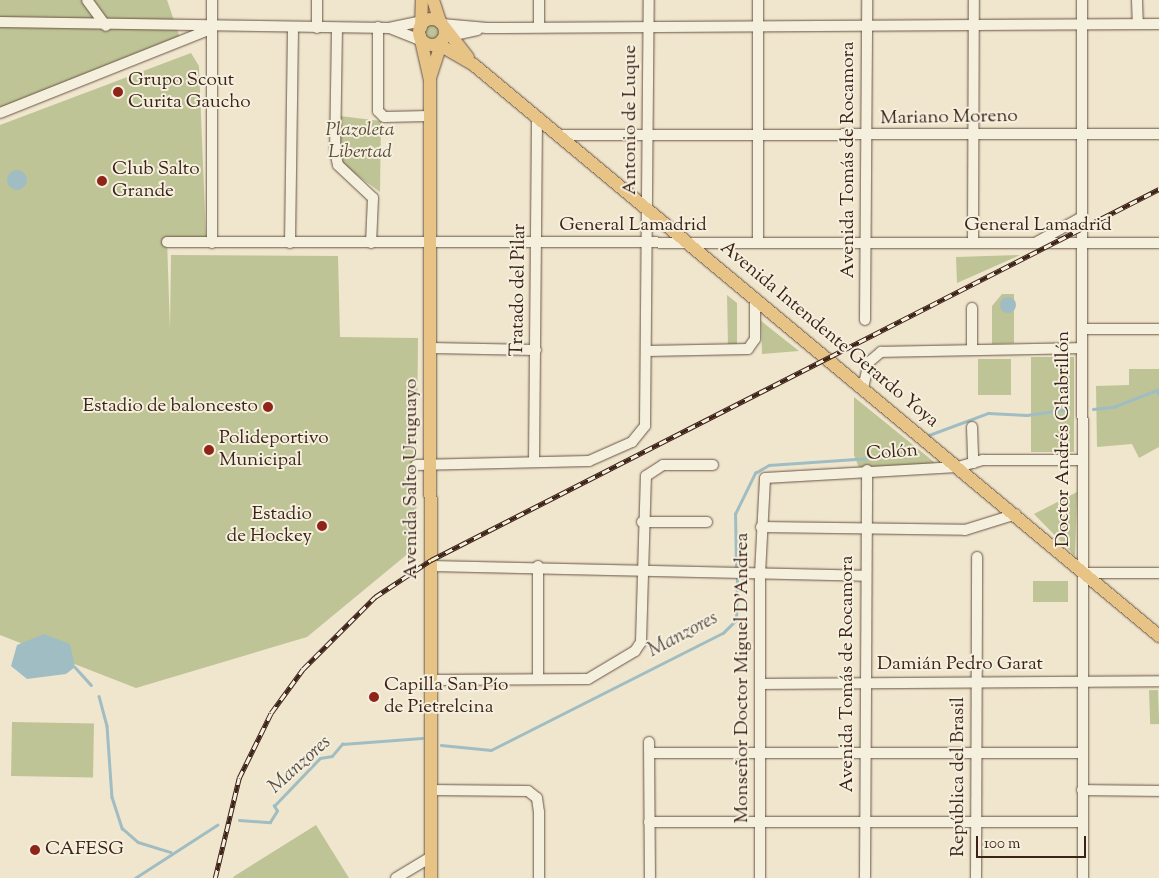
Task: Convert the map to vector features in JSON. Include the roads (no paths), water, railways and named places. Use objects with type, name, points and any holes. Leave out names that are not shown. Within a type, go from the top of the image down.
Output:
[{"type":"main road","name":"Avenida Salto Uruguayo","points":[[422,0],[434,33],[430,80]]},
{"type":"main road","name":"Avenida Salto Uruguayo","points":[[431,878],[431,242],[429,116],[434,33],[433,0]]},
{"type":"main road","name":"Avenida Intendente Gerardo Yoya","points":[[434,33],[1016,514],[1082,573],[1159,636]]},
{"type":"street","points":[[87,0],[106,26]]},
{"type":"street","points":[[212,0],[212,243]]},
{"type":"street","points":[[317,0],[317,28]]},
{"type":"street","points":[[539,0],[539,25]]},
{"type":"street","name":"Antonio de Luque","points":[[534,462],[601,459],[632,442],[647,420],[650,136],[648,0]]},
{"type":"street","points":[[758,0],[758,243]]},
{"type":"street","name":"Avenida Tomás de Rocamora","points":[[865,320],[868,0]]},
{"type":"street","points":[[973,243],[974,0]]},
{"type":"street","name":"Doctor Andrés Chabrillón","points":[[1082,0],[1082,878]]},
{"type":"street","points":[[1138,0],[1138,24]]},
{"type":"street","points":[[0,22],[212,28],[383,28],[434,33],[539,25],[1159,24]]},
{"type":"street","points":[[0,113],[212,28]]},
{"type":"street","points":[[290,243],[293,28]]},
{"type":"street","points":[[337,28],[335,151],[338,165],[373,198],[371,243]]},
{"type":"street","points":[[383,28],[434,33]]},
{"type":"street","points":[[383,28],[378,111],[384,117],[429,116]]},
{"type":"street","name":"Tratado del Pilar","points":[[534,462],[538,243],[537,118]]},
{"type":"street","name":"Mariano Moreno","points":[[559,135],[868,136],[1159,134]]},
{"type":"street","points":[[1035,243],[1082,217]]},
{"type":"street","name":"General Lamadrid","points":[[167,242],[1159,244]]},
{"type":"street","points":[[647,351],[748,349],[755,339],[755,298]]},
{"type":"street","points":[[972,308],[972,349]]},
{"type":"street","points":[[1082,330],[1159,329]]},
{"type":"street","points":[[431,348],[536,350]]},
{"type":"street","points":[[863,388],[869,362],[881,352],[1082,348]]},
{"type":"street","points":[[972,426],[973,463]]},
{"type":"street","name":"Colón","points":[[765,478],[851,475],[867,470],[958,466],[973,463],[1082,460]]},
{"type":"street","points":[[416,465],[534,462]]},
{"type":"street","points":[[432,680],[600,675],[641,642],[643,486],[651,471],[663,465],[713,465]]},
{"type":"street","name":"Avenida Tomás de Rocamora","points":[[865,878],[867,470]]},
{"type":"street","name":"Monseñor Doctor Miguel D'Andrea","points":[[760,878],[760,574],[765,478]]},
{"type":"street","points":[[761,527],[866,531],[965,530],[1016,514]]},
{"type":"street","points":[[642,522],[706,522]]},
{"type":"street","name":"República del Brasil","points":[[976,878],[977,557]]},
{"type":"street","points":[[431,566],[538,566],[865,576]]},
{"type":"street","points":[[538,566],[538,678]]},
{"type":"street","points":[[1082,573],[1159,573]]},
{"type":"street","name":"Damián Pedro Garat","points":[[761,684],[1159,682]]},
{"type":"street","points":[[649,742],[650,878]]},
{"type":"street","points":[[650,753],[760,751],[1082,753]]},
{"type":"street","points":[[432,790],[522,788],[537,798],[540,878]]},
{"type":"street","points":[[1082,790],[1159,791]]},
{"type":"street","points":[[650,822],[1082,822]]},
{"type":"street","points":[[396,878],[432,857]]},
{"type":"water","points":[[17,170],[24,173],[27,180],[24,187],[17,190],[10,187],[7,180],[10,173]]},
{"type":"water","points":[[1008,297],[1016,305],[1008,313],[1000,305]]},
{"type":"water","points":[[44,634],[70,644],[75,667],[66,674],[27,679],[11,666],[17,645]]},
{"type":"waterway","name":"Manzores","points":[[1093,409],[1113,407],[1157,390],[1159,394]]},
{"type":"waterway","name":"Manzores","points":[[929,435],[988,413],[1027,415],[1069,409]]},
{"type":"waterway","name":"Manzores","points":[[736,569],[735,514],[755,473],[769,465],[870,458],[909,449]]},
{"type":"waterway","name":"Manzores","points":[[441,745],[491,750],[723,633],[736,620],[737,577]]},
{"type":"waterway","points":[[75,667],[91,685]]},
{"type":"waterway","points":[[99,696],[107,726],[112,797],[122,828],[138,842],[171,852]]},
{"type":"waterway","name":"Manzores","points":[[239,820],[270,822],[277,811],[274,806],[320,758],[332,756],[342,744],[422,738]]},
{"type":"waterway","name":"Manzores","points":[[135,878],[217,825]]},
{"type":"railway","points":[[215,878],[239,778],[271,713],[303,669],[375,597],[431,560],[1159,189]]},
{"type":"place","name":"Grupo Scout Curita Gaucho","points":[[118,92]]},
{"type":"place","name":"Club Salto Grande","points":[[102,181]]},
{"type":"place","name":"Estadio de baloncesto","points":[[268,407]]},
{"type":"place","name":"Polideportivo Municipal","points":[[209,450]]},
{"type":"place","name":"Estadio de Hockey","points":[[322,526]]},
{"type":"place","name":"Capilla San Pío de Pietrelcina","points":[[374,697]]},
{"type":"place","name":"CAFESG","points":[[35,850]]},
{"type":"park label","name":"Plazoleta Libertad","points":[[360,142]]}]
